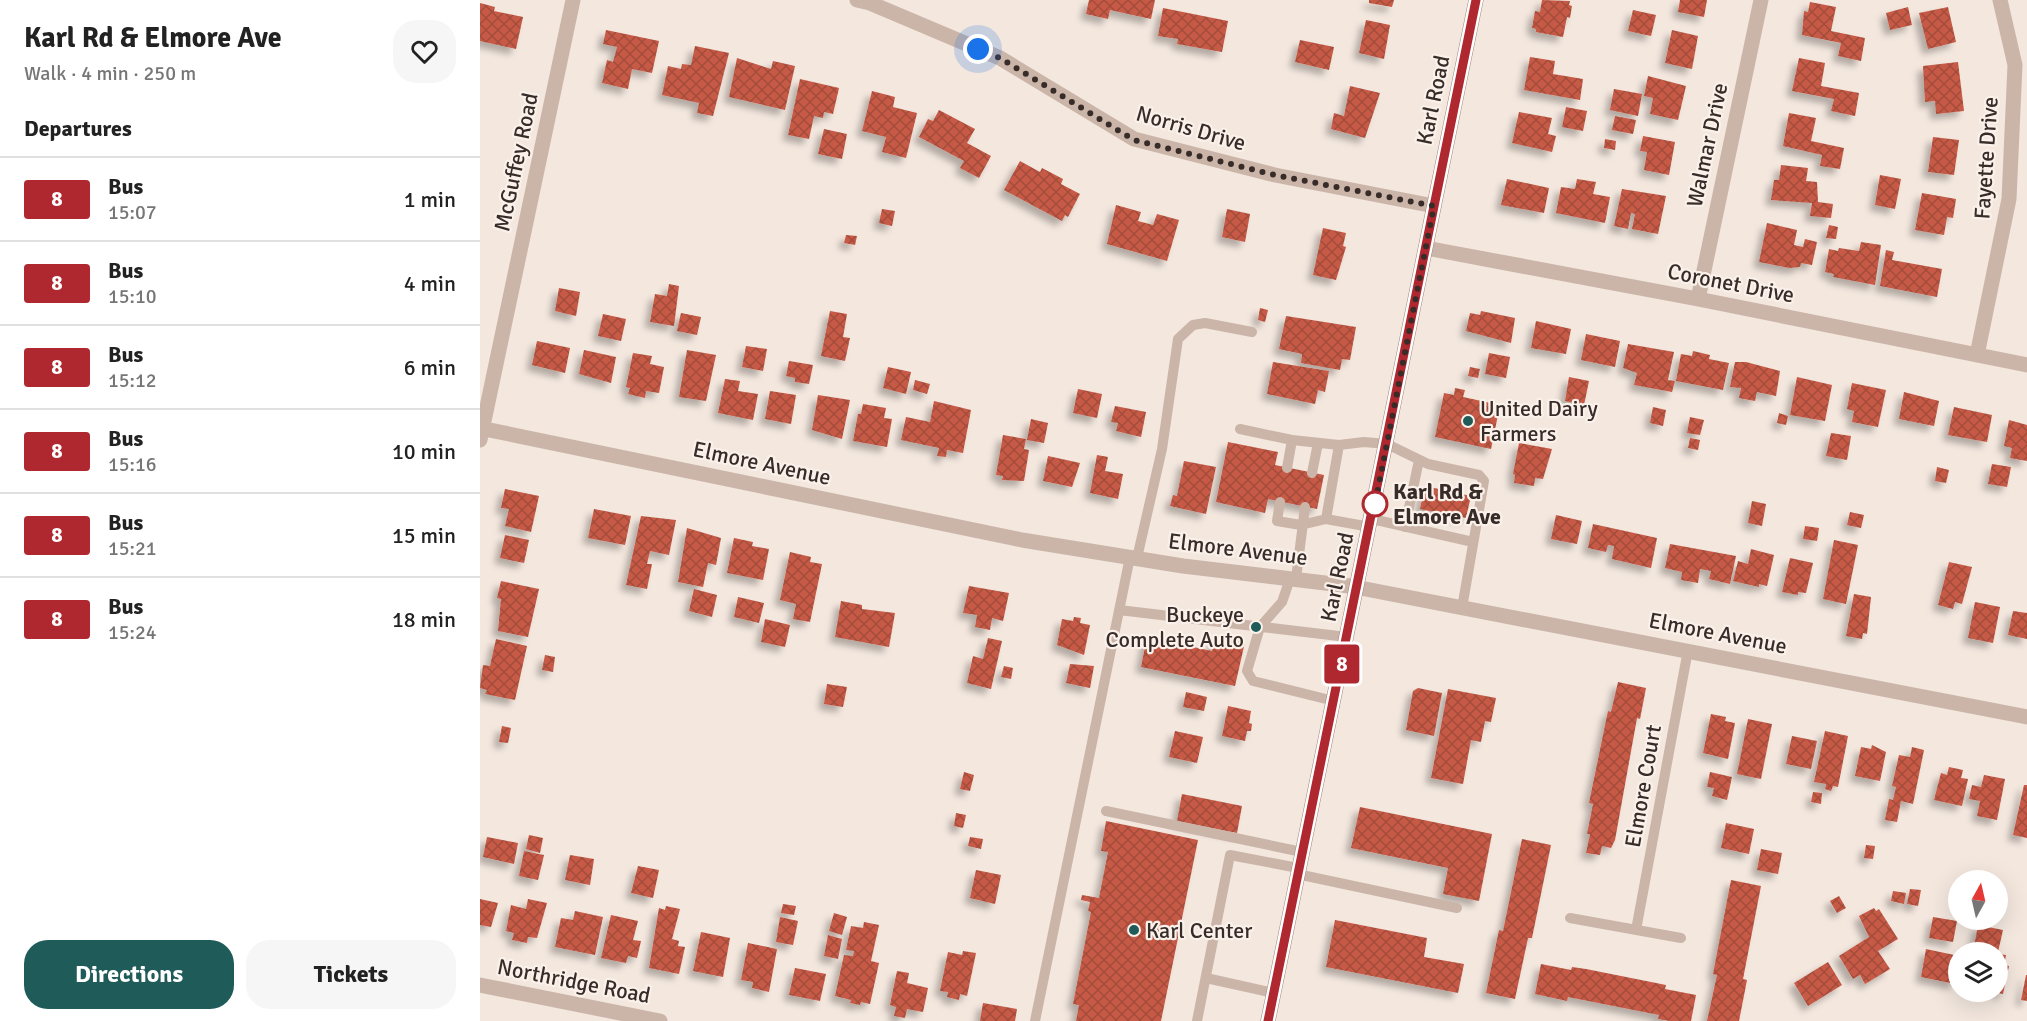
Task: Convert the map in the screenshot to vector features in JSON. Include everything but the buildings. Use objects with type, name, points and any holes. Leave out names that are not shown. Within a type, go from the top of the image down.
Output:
[{"type":"main road","name":"Karl Road","points":[[1268,1021],[1476,0]]},
{"type":"street","name":"McGuffey Road","points":[[481,432],[573,0]]},
{"type":"street","name":"Norris Drive","points":[[857,0],[870,3],[1000,58],[1134,140],[1275,175],[1434,206]]},
{"type":"street","name":"Walmar Drive","points":[[1698,299],[1761,0]]},
{"type":"street","name":"Fayette Drive","points":[[1977,355],[2009,199],[2014,65],[2000,0]]},
{"type":"street","name":"Coronet Drive","points":[[1426,248],[1698,299],[2027,365]]},
{"type":"street","name":"Elmore Avenue","points":[[481,432],[1022,540],[1134,558],[1358,588],[2027,717]]},
{"type":"street","name":"Northridge Road","points":[[480,985],[660,1021]]},
{"type":"lane","points":[[1035,1021],[1119,610],[1161,448],[1178,339],[1193,325],[1205,323],[1252,332]]},
{"type":"lane","points":[[1240,429],[1318,443],[1387,444],[1419,460],[1479,475],[1484,481],[1462,608]]},
{"type":"lane","points":[[1287,468],[1292,440]]},
{"type":"lane","points":[[1312,473],[1318,443]]},
{"type":"lane","points":[[1326,519],[1339,445]]},
{"type":"lane","points":[[1405,527],[1419,460]]},
{"type":"lane","points":[[1280,502],[1276,521],[1301,525],[1326,519],[1371,523],[1405,527],[1473,542]]},
{"type":"lane","points":[[1305,507],[1293,579],[1282,603],[1260,627],[1247,671],[1253,681],[1334,701]]},
{"type":"lane","points":[[1119,610],[1347,638]]},
{"type":"lane","name":"Elmore Court","points":[[1636,930],[1688,650]]},
{"type":"lane","points":[[1106,811],[1302,852]]},
{"type":"lane","points":[[1197,1021],[1230,855],[1457,908]]},
{"type":"lane","points":[[1570,918],[1681,938]]},
{"type":"lane","points":[[1206,978],[1274,993]]},
{"type":"bus line","name":"8","points":[[1268,1021],[1476,0]]},
{"type":"place","name":"United Dairy Farmers","points":[[1468,421]]},
{"type":"place","name":"Karl Rd & Elmore Ave","points":[[1375,504]]},
{"type":"place","name":"Buckeye Complete Auto","points":[[1256,627]]},
{"type":"place","name":"Karl Center","points":[[1134,930]]},
{"type":"route","points":[[978,49],[1000,58],[1134,140],[1275,175],[1434,206],[1375,504]]}]
